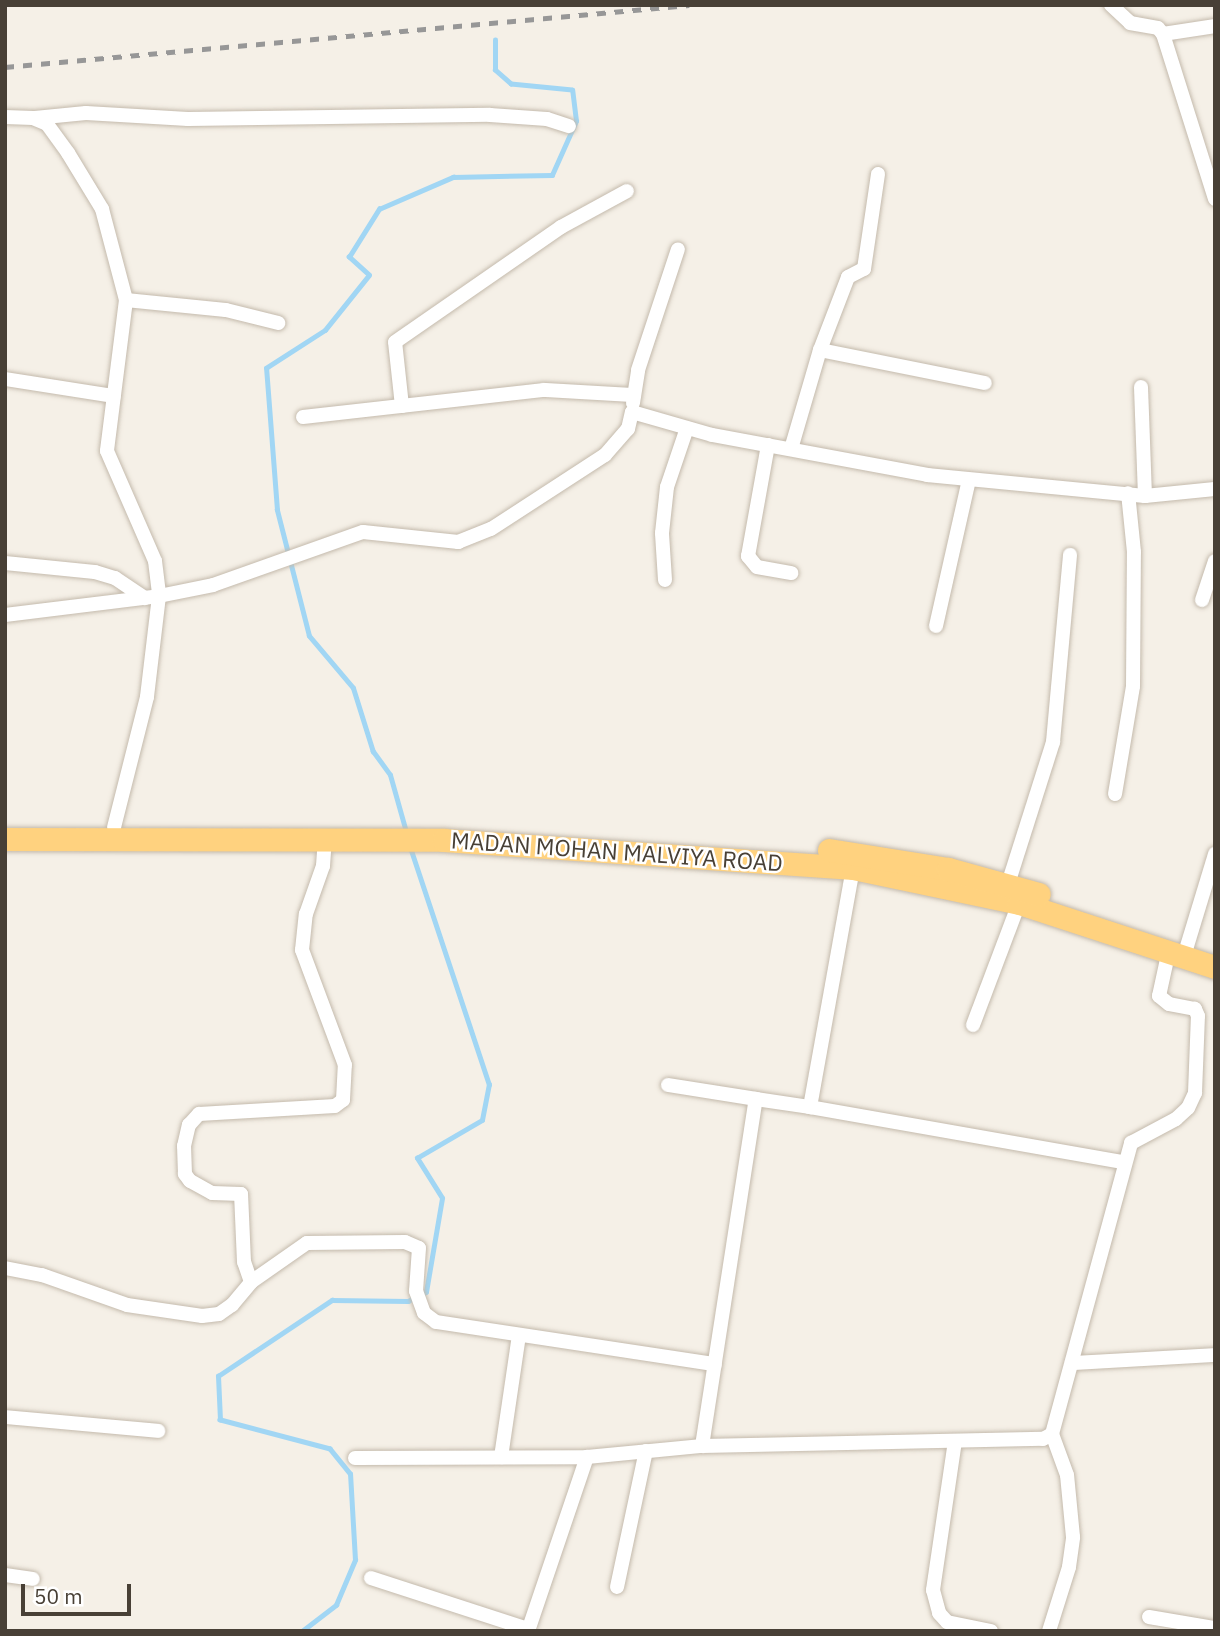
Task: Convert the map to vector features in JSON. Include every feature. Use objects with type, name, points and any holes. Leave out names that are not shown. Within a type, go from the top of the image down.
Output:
[{"type":"highway","name":"MADAN MOHAN MALVIYA ROAD","points":[[5,826],[442,834],[867,853],[1013,894],[1180,949],[1215,967]]},
{"type":"highway","name":"MADAN MOHAN MALVIYA ROAD","points":[[5,839],[325,839],[389,833]]},
{"type":"highway","name":"MADAN MOHAN MALVIYA ROAD","points":[[442,834],[853,868],[1013,894]]},
{"type":"highway","name":"MADAN MOHAN MALVIYA ROAD","points":[[1180,949],[1215,951]]},
{"type":"street","points":[[1111,5],[1129,23],[1158,28],[1163,34],[1193,142],[1212,177],[1215,199]]},
{"type":"street","points":[[1163,34],[1215,26]]},
{"type":"street","points":[[5,117],[33,118],[86,113],[188,119],[489,115],[547,119],[569,126]]},
{"type":"street","points":[[33,118],[47,124],[102,209],[126,300],[108,436],[110,466],[155,561],[147,697],[114,827]]},
{"type":"street","points":[[791,449],[820,351],[848,277],[864,269],[878,174]]},
{"type":"street","points":[[402,406],[394,342],[561,227],[627,191]]},
{"type":"street","points":[[5,615],[152,597],[213,585],[276,560],[363,532],[458,542],[491,529],[605,455],[628,429],[638,370],[678,249]]},
{"type":"street","points":[[126,300],[226,310],[278,323]]},
{"type":"street","points":[[820,351],[985,383]]},
{"type":"street","points":[[5,379],[114,396]]},
{"type":"street","points":[[1141,387],[1145,496]]},
{"type":"street","points":[[303,417],[544,390],[634,395]]},
{"type":"street","points":[[632,412],[687,428],[791,449],[969,480],[1145,496],[1215,489]]},
{"type":"street","points":[[665,580],[662,533],[667,487],[687,428]]},
{"type":"street","points":[[768,444],[748,556],[757,567],[791,573]]},
{"type":"street","points":[[936,626],[969,480]]},
{"type":"street","points":[[1115,794],[1133,686],[1134,552],[1128,494]]},
{"type":"street","points":[[973,1025],[1013,894],[1055,733],[1070,555]]},
{"type":"street","points":[[1202,600],[1215,561]]},
{"type":"street","points":[[5,563],[95,572],[116,578],[152,597]]},
{"type":"street","points":[[251,1282],[244,1262],[240,1194],[212,1193],[190,1181],[185,1174],[184,1146],[189,1125],[199,1114],[335,1106],[343,1100],[345,1065],[302,950],[306,914],[323,866],[325,839]]},
{"type":"street","points":[[1049,1631],[1069,1567],[1073,1536],[1067,1475],[1052,1434],[1123,1162],[1138,1136],[1176,1119],[1195,1093],[1198,1016],[1195,1009],[1169,1004],[1159,996],[1180,949],[1215,853]]},
{"type":"street","points":[[810,1107],[853,868]]},
{"type":"street","points":[[668,1085],[1123,1162]]},
{"type":"street","points":[[702,1446],[757,1099]]},
{"type":"street","points":[[5,1268],[42,1275],[127,1305],[191,1316],[219,1314],[251,1282],[307,1243],[405,1242],[414,1244],[420,1254],[418,1297],[436,1322],[715,1364]]},
{"type":"street","points":[[501,1457],[519,1335]]},
{"type":"street","points":[[1072,1363],[1215,1355]]},
{"type":"street","points":[[5,1417],[158,1431]]},
{"type":"street","points":[[355,1458],[587,1457],[702,1446],[1043,1439],[1052,1434]]},
{"type":"street","points":[[955,1441],[933,1590],[939,1613],[947,1622],[991,1631]]},
{"type":"street","points":[[617,1587],[646,1451]]},
{"type":"street","points":[[371,1578],[528,1630],[587,1457]]},
{"type":"street","points":[[5,1575],[33,1579]]},
{"type":"street","points":[[1149,1618],[1215,1628]]},
{"type":"waterway","points":[[406,832],[390,775],[373,752],[353,688],[309,636],[277,510],[266,368],[325,330],[369,275],[349,257],[379,209],[453,177],[552,175],[576,121],[572,90],[511,84],[495,70],[495,40]]},
{"type":"waterway","points":[[302,1631],[336,1605],[355,1560],[350,1474],[330,1449],[220,1420],[218,1376],[332,1300],[408,1301],[426,1292],[442,1198],[417,1158],[482,1120],[489,1085],[410,847]]},
{"type":"railway","points":[[5,67],[689,5]]}]
